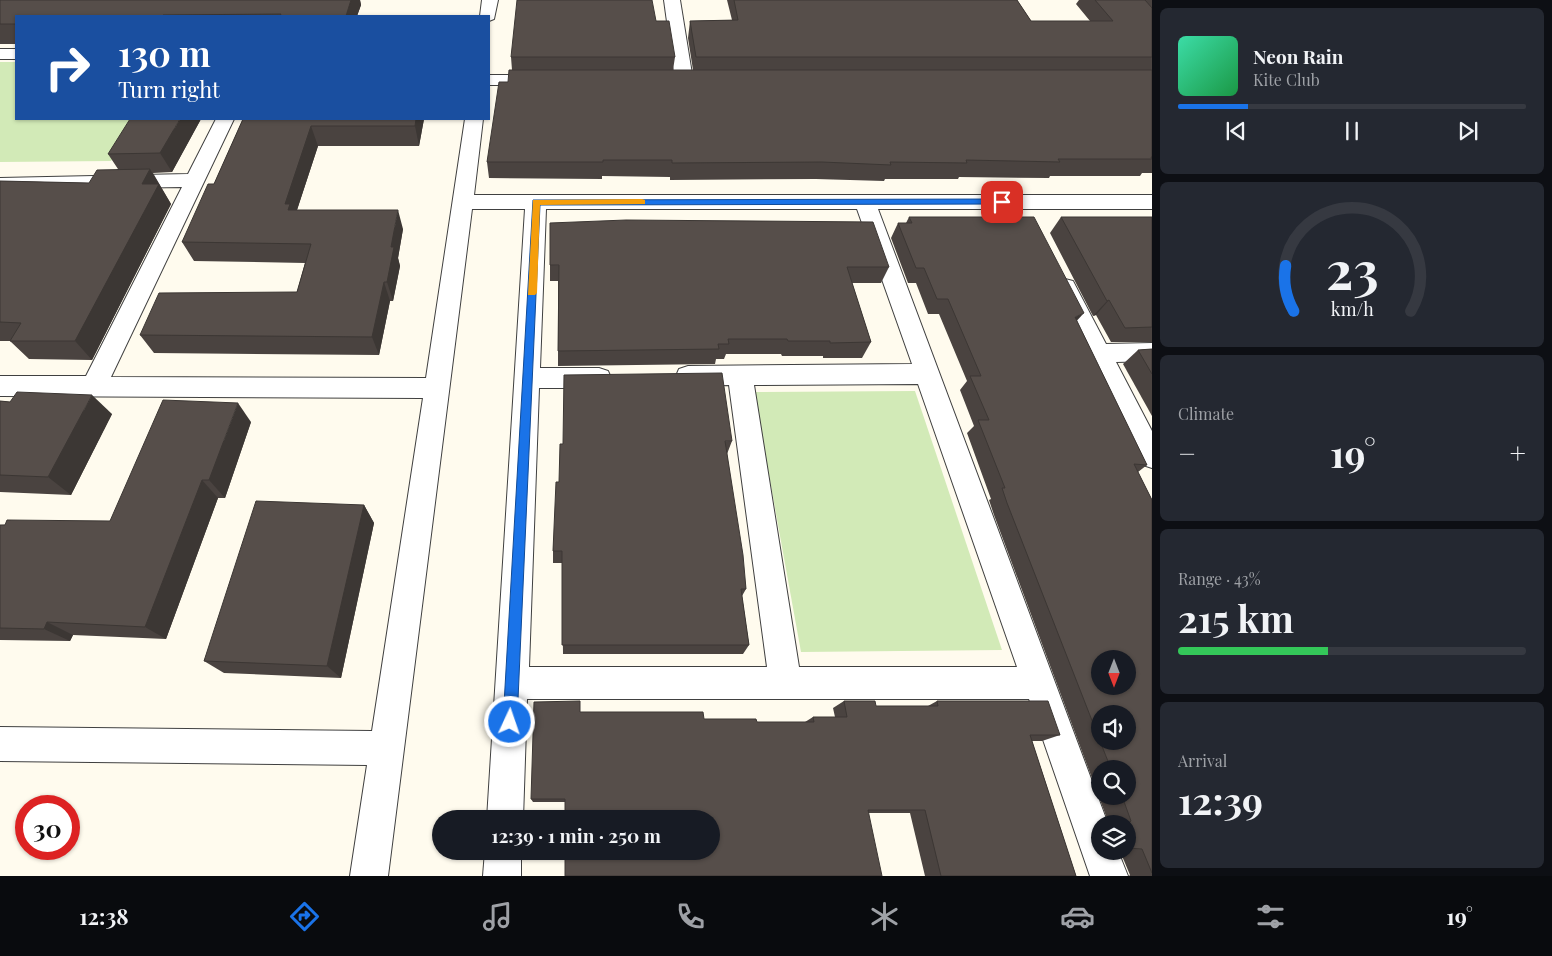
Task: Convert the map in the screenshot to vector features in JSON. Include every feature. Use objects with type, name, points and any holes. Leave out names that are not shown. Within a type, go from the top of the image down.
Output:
[{"type":"street","points":[[488,15],[490,0]]},
{"type":"street","points":[[672,0],[684,80]]},
{"type":"street","points":[[0,54],[15,54]]},
{"type":"street","points":[[490,80],[558,80]]},
{"type":"street","points":[[664,80],[704,80]]},
{"type":"street","points":[[94,386],[225,120]]},
{"type":"street","points":[[369,876],[474,120]]},
{"type":"street","points":[[0,184],[195,180]]},
{"type":"street","points":[[462,202],[1152,202]]},
{"type":"street","points":[[505,810],[536,202]]},
{"type":"street","points":[[865,202],[1091,826]]},
{"type":"street","points":[[1021,202],[1032,222]]},
{"type":"street","points":[[1054,266],[1152,457]]},
{"type":"street","points":[[1098,352],[1152,352]]},
{"type":"street","points":[[663,377],[927,374]]},
{"type":"street","points":[[740,376],[785,683]]},
{"type":"street","points":[[527,378],[624,377]]},
{"type":"street","points":[[0,386],[436,388]]},
{"type":"street","points":[[512,683],[1039,683]]},
{"type":"street","points":[[0,744],[386,748]]},
{"type":"street","points":[[502,876],[503,860]]},
{"type":"street","points":[[1103,860],[1109,876]]},
{"type":"green space","points":[[0,62],[15,62],[15,120],[136,120],[111,161],[0,162]]},
{"type":"green space","points":[[915,391],[1002,650],[801,652],[754,392]]},
{"type":"building","points":[[0,0],[351,0],[346,15],[15,15],[15,24],[0,24]]},
{"type":"building","points":[[517,0],[652,0],[656,21],[669,21],[675,57],[511,57]]},
{"type":"building","points":[[734,0],[1017,0],[1031,21],[1113,21],[1095,0],[1145,0],[1152,8],[1152,57],[696,57],[690,21],[738,20]]},
{"type":"building","points":[[509,70],[1152,70],[1152,159],[1058,159],[1060,162],[966,160],[967,163],[890,162],[891,165],[822,162],[672,163],[672,160],[487,162],[499,82],[508,82]]},
{"type":"building","points":[[129,120],[179,120],[160,153],[108,154]]},
{"type":"building","points":[[243,120],[416,120],[415,126],[311,126],[285,204],[290,204],[288,210],[398,210],[391,247],[394,247],[387,282],[384,282],[372,337],[140,335],[159,293],[297,292],[311,244],[182,242],[208,184],[214,184]]},
{"type":"building","points":[[150,169],[142,184],[159,184],[75,341],[10,341],[21,323],[0,322],[0,181],[89,183],[97,170]]},
{"type":"building","points":[[909,217],[1034,217],[1084,313],[1075,317],[1147,465],[1134,464],[1152,500],[1152,873],[1142,849],[1136,849],[1136,815],[1129,815],[1125,805],[1136,805],[1136,760],[1107,760],[1104,750],[1136,750],[1136,705],[1091,705],[1091,718],[1007,503],[1002,488],[1005,488],[978,420],[989,420],[970,376],[981,376],[948,299],[937,299],[924,268],[916,268],[898,223],[912,223]]},
{"type":"building","points":[[1061,217],[1152,217],[1152,327],[1125,328],[1109,300],[1107,301]]},
{"type":"building","points":[[626,220],[873,222],[889,267],[847,267],[871,342],[830,343],[830,341],[788,341],[787,339],[728,339],[729,344],[718,344],[719,349],[558,351],[559,265],[550,265],[550,223]]},
{"type":"building","points":[[1152,349],[1152,374],[1138,350]]},
{"type":"building","points":[[722,373],[732,441],[725,441],[743,555],[746,589],[741,589],[749,645],[562,645],[562,551],[553,551],[556,482],[559,482],[560,444],[563,444],[564,375]]},
{"type":"building","points":[[17,392],[92,395],[48,477],[0,475],[0,401],[10,402]]},
{"type":"building","points":[[163,400],[238,403],[209,480],[202,480],[145,627],[47,622],[44,629],[0,628],[0,525],[5,525],[7,520],[110,521]]},
{"type":"building","points":[[256,501],[364,505],[327,666],[204,661]]},
{"type":"building","points":[[580,701],[580,712],[703,712],[704,719],[756,719],[757,722],[814,722],[813,717],[847,717],[844,701],[875,701],[876,706],[938,706],[937,701],[1048,701],[1060,735],[1030,735],[1076,876],[941,876],[925,810],[868,810],[882,876],[565,876],[565,860],[720,860],[720,810],[565,810],[565,799],[531,799],[534,702]]},
{"type":"slow traffic","points":[[532,293],[536,202],[642,202]]},
{"type":"route","points":[[510,722],[536,202],[1002,202]]}]
